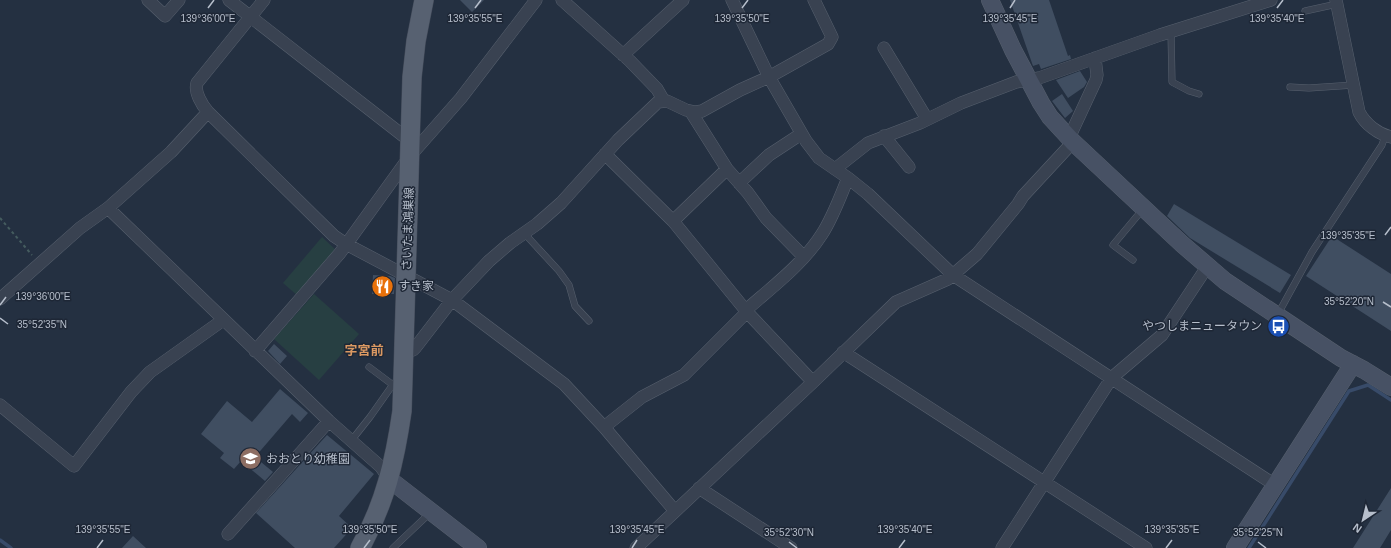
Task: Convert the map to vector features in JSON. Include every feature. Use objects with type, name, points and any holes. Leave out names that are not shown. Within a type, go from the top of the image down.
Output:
[{"type":"main road","name":"さいたま鴻巣線","points":[[360,548],[377,512],[389,479],[402,411],[398,382],[404,351],[411,93],[414,59],[424,0]]},
{"type":"street","points":[[148,0],[165,16],[179,0]]},
{"type":"street","points":[[229,0],[410,149]]},
{"type":"street","points":[[264,0],[196,85],[202,104],[208,112],[323,227],[346,244],[452,300],[564,384],[604,427],[675,511]]},
{"type":"street","points":[[255,351],[340,253],[410,149],[461,98],[536,0]]},
{"type":"street","points":[[562,0],[623,55],[657,89],[664,101]]},
{"type":"street","points":[[623,55],[683,0]]},
{"type":"street","points":[[732,0],[769,77],[801,134],[815,155],[836,169],[871,197],[953,275],[1275,485]]},
{"type":"street","points":[[404,351],[413,350],[452,300],[494,256],[537,224],[560,203],[605,154],[656,104],[664,101],[670,101],[691,112],[698,112],[769,77],[828,44],[832,37],[814,0]]},
{"type":"street","points":[[990,0],[1028,80],[1050,117],[1071,140],[1207,267],[1240,291],[1341,358],[1391,387]]},
{"type":"street","points":[[836,169],[866,145],[961,103],[1016,82],[1039,78],[1171,32],[1271,0]]},
{"type":"street","points":[[1337,2],[1359,112],[1366,123],[1388,137]]},
{"type":"street","points":[[884,48],[927,119]]},
{"type":"street","points":[[636,548],[896,302],[944,281],[981,250],[1023,196],[1071,140],[1096,80],[1097,75],[1095,58]]},
{"type":"street","points":[[0,299],[80,228],[108,208],[171,152],[208,112]]},
{"type":"street","points":[[691,112],[727,169],[766,218],[804,257]]},
{"type":"street","points":[[739,183],[769,155],[801,134]]},
{"type":"street","points":[[884,136],[909,167]]},
{"type":"street","points":[[605,154],[673,221],[746,311],[813,382]]},
{"type":"street","points":[[673,221],[727,169]]},
{"type":"street","points":[[604,427],[642,397],[684,375],[746,311],[804,257],[825,229],[848,178]]},
{"type":"street","points":[[108,208],[255,351],[329,421],[381,467],[389,479],[478,548]]},
{"type":"street","points":[[1002,548],[1112,378],[1162,335],[1207,267]]},
{"type":"street","points":[[0,405],[74,466],[131,392],[150,372],[223,320]]},
{"type":"street","points":[[843,352],[1146,548]]},
{"type":"street","points":[[1234,548],[1353,364]]},
{"type":"street","points":[[228,534],[329,421]]},
{"type":"street","points":[[699,488],[791,548]]},
{"type":"lane","points":[[1305,11],[1337,2]]},
{"type":"lane","points":[[1171,32],[1172,82],[1199,94]]},
{"type":"lane","points":[[1290,87],[1305,89],[1354,85]]},
{"type":"lane","points":[[1277,316],[1312,252],[1388,137]]},
{"type":"lane","points":[[1133,260],[1113,245],[1143,208]]},
{"type":"lane","points":[[524,233],[569,285],[575,306],[589,321]]},
{"type":"lane","points":[[351,441],[398,382],[369,367]]},
{"type":"lane","points":[[393,548],[432,512]]},
{"type":"path","points":[[0,218],[40,264]]},
{"type":"green space","points":[[322,237],[337,251],[298,296],[283,283]]},
{"type":"green space","points":[[314,294],[359,334],[319,380],[274,339]]},
{"type":"building","points":[[460,0],[484,0],[472,12]]},
{"type":"building","points":[[1010,0],[1049,0],[1068,56],[1070,55],[1071,59],[1041,69],[1039,64],[1033,66]]},
{"type":"building","points":[[1080,71],[1087,82],[1084,87],[1068,98],[1056,80]]},
{"type":"building","points":[[1062,94],[1073,111],[1065,118],[1052,101]]},
{"type":"building","points":[[1174,204],[1291,275],[1280,293],[1190,238],[1167,216]]},
{"type":"building","points":[[1332,236],[1391,274],[1391,331],[1306,276]]},
{"type":"building","points":[[373,275],[390,276],[395,278],[394,294],[372,294]]},
{"type":"building","points":[[274,344],[287,356],[280,364],[268,351]]},
{"type":"building","points":[[280,389],[308,413],[300,422],[292,414],[255,457],[273,472],[265,481],[241,461],[234,469],[220,458],[224,453],[201,434],[227,401],[252,422]]},
{"type":"building","points":[[327,435],[374,474],[339,516],[352,528],[334,548],[295,548],[256,513]]},
{"type":"building","points":[[1391,488],[1391,530],[1380,548],[1353,548]]},
{"type":"building","points":[[133,536],[146,548],[122,548]]},
{"type":"waterway","points":[[1249,548],[1349,391],[1368,385],[1391,400]]},
{"type":"waterway","points":[[0,540],[11,548]]},
{"type":"place","name":"すき家","points":[[383,286]]},
{"type":"place","name":"やつしまニュータウン","points":[[1278,326]]},
{"type":"place","name":"おおとり幼稚園","points":[[250,459]]},
{"type":"district","name":"字宮前","points":[[364,350]]}]
